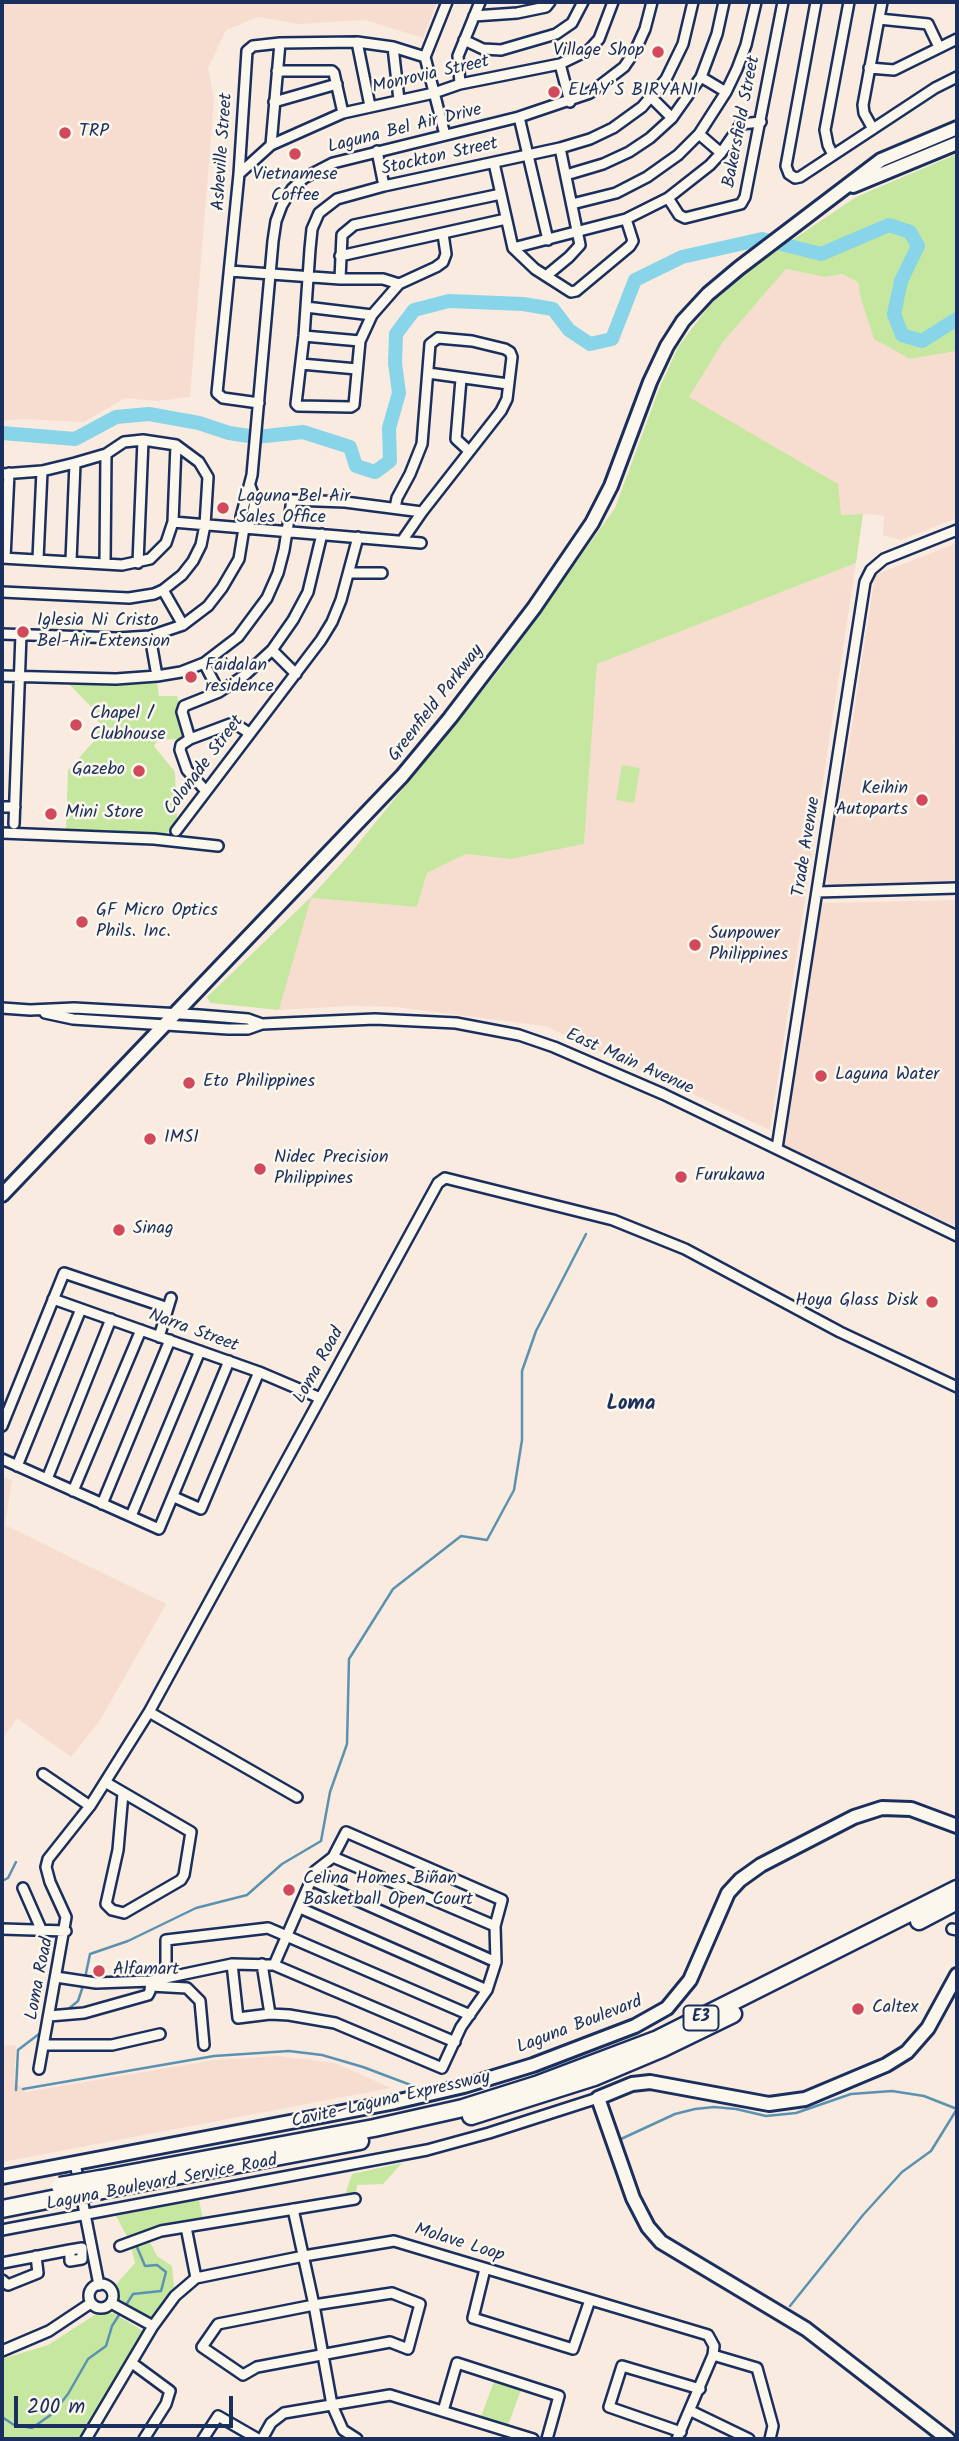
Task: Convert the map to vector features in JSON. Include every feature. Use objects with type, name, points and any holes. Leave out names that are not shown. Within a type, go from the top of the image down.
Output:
[{"type":"highway","name":"Cavite–Laguna Expressway","points":[[2,2209],[61,2192],[463,2108],[587,2068],[679,2029],[957,1889]]},
{"type":"highway","name":"Cavite–Laguna Expressway","points":[[101,2184],[408,2132],[477,2115],[551,2092],[693,2035],[957,1901]]},
{"type":"highway","name":"Cavite–Laguna Expressway","points":[[2,2197],[61,2192]]},
{"type":"main road","name":"Greenfield Parkway","points":[[2,1195],[402,776],[534,608],[592,523],[611,486],[650,382],[667,346],[683,321],[708,294],[739,268],[881,160],[957,128]]},
{"type":"main road","name":"Greenfield Parkway","points":[[834,194],[957,143]]},
{"type":"main road","name":"Laguna Boulevard","points":[[2,2176],[395,2102],[499,2075],[605,2038],[654,2017],[676,1999],[690,1980],[728,1893],[740,1880],[761,1865],[854,1817],[882,1808],[911,1809],[957,1826]]},
{"type":"main road","points":[[948,2439],[806,2329],[661,2242],[648,2227],[634,2198],[598,2098],[632,2084],[650,2082],[769,2104],[805,2099],[886,2065],[907,2052],[928,2028],[957,1975]]},
{"type":"street","points":[[445,135],[425,57],[447,2]]},
{"type":"street","points":[[460,84],[458,56],[480,2]]},
{"type":"street","points":[[516,2],[517,13]]},
{"type":"street","points":[[474,16],[517,13],[546,7],[550,2]]},
{"type":"street","points":[[464,40],[491,51],[556,34],[572,23],[583,2]]},
{"type":"street","name":"Monrovia Street","points":[[239,174],[271,145],[343,113],[434,93],[460,84],[559,64],[589,50],[599,39],[613,2]]},
{"type":"street","name":"Laguna Bel Air Drive","points":[[2,634],[118,638],[150,636],[183,625],[208,606],[239,559],[244,528],[251,520],[255,499],[250,486],[276,221],[292,189],[316,170],[377,151],[519,117],[570,102],[600,87],[624,67],[635,51],[645,29],[652,2]]},
{"type":"street","name":"Stockton Street","points":[[357,369],[351,408],[301,407],[296,404],[312,229],[319,213],[337,199],[384,186],[560,148],[590,139],[613,128],[652,98],[676,62],[694,2]]},
{"type":"street","points":[[566,175],[603,164],[629,152],[673,118],[701,77],[717,34],[724,2]]},
{"type":"street","points":[[572,204],[616,193],[647,177],[678,155],[699,134],[726,92],[746,45],[756,2]]},
{"type":"street","name":"Bakersfield Street","points":[[667,198],[683,218],[741,204],[745,197],[761,122],[783,2]]},
{"type":"street","points":[[816,2],[786,166],[789,174],[800,177],[935,88],[957,77]]},
{"type":"street","points":[[834,155],[828,145],[825,130],[849,2]]},
{"type":"street","points":[[873,129],[863,106],[882,2]]},
{"type":"street","points":[[879,19],[928,24],[940,47]]},
{"type":"street","points":[[869,68],[894,70],[957,39]]},
{"type":"street","points":[[357,42],[370,106]]},
{"type":"street","name":"Asheville Street","points":[[259,403],[223,398],[217,393],[239,174],[247,51],[253,46],[280,43],[357,42],[393,47],[425,57]]},
{"type":"street","points":[[271,145],[280,43]]},
{"type":"street","points":[[393,47],[399,100]]},
{"type":"street","points":[[559,64],[570,102]]},
{"type":"street","points":[[277,71],[329,70],[334,73],[343,113]]},
{"type":"street","points":[[701,77],[726,92]]},
{"type":"street","points":[[274,102],[337,85]]},
{"type":"street","points":[[652,98],[673,118]]},
{"type":"street","points":[[519,117],[548,240]]},
{"type":"street","points":[[513,248],[626,219],[667,198],[721,153],[741,124],[761,122]]},
{"type":"street","points":[[699,134],[721,153]]},
{"type":"street","points":[[546,276],[578,248],[580,241],[560,148]]},
{"type":"street","points":[[377,151],[384,186]]},
{"type":"street","points":[[494,163],[513,248],[546,276],[571,292],[576,291],[633,243],[626,219]]},
{"type":"street","points":[[340,279],[342,235],[354,225],[501,194]]},
{"type":"street","points":[[340,256],[506,219]]},
{"type":"street","points":[[301,364],[357,369],[360,341],[372,314],[398,284],[443,262],[446,254],[443,234]]},
{"type":"street","points":[[230,271],[340,279],[383,279],[398,284]]},
{"type":"street","points":[[306,307],[372,314]]},
{"type":"street","points":[[304,336],[360,341]]},
{"type":"street","points":[[395,508],[422,444],[430,344],[439,338],[472,341],[505,349],[512,357],[506,399],[501,411],[402,541]]},
{"type":"street","points":[[428,373],[508,384]]},
{"type":"street","points":[[461,379],[456,439],[469,452]]},
{"type":"street","points":[[138,563],[143,440]]},
{"type":"street","points":[[2,592],[129,598],[154,594],[182,575],[193,562],[201,545],[208,477],[199,462],[176,445],[143,440],[124,442],[106,454],[42,471],[5,473],[4,558],[105,563],[138,563],[150,559],[166,543],[173,522],[176,445]]},
{"type":"street","points":[[105,563],[106,454]]},
{"type":"street","points":[[71,561],[75,463]]},
{"type":"street","points":[[38,559],[42,471]]},
{"type":"street","points":[[2,676],[117,679],[157,677],[181,672],[204,663],[238,637],[267,598],[278,573],[290,504],[294,499],[422,512]]},
{"type":"street","points":[[173,522],[421,543]]},
{"type":"street","name":"Trade Avenue","points":[[776,1148],[865,582],[871,570],[884,559],[957,530]]},
{"type":"street","points":[[190,739],[183,708],[219,692],[245,675],[272,650],[308,592],[322,534]]},
{"type":"street","name":"Colonade Street","points":[[176,831],[296,674],[332,622],[358,537]]},
{"type":"street","points":[[349,573],[382,573]]},
{"type":"street","points":[[163,590],[183,625]]},
{"type":"street","points":[[14,824],[21,634]]},
{"type":"street","points":[[150,636],[157,677]]},
{"type":"street","points":[[272,650],[296,674]]},
{"type":"street","points":[[204,663],[219,692]]},
{"type":"street","points":[[205,790],[187,770],[180,750],[183,742],[234,724],[249,733]]},
{"type":"street","points":[[2,807],[15,807]]},
{"type":"street","points":[[2,833],[154,839],[218,846]]},
{"type":"street","points":[[817,892],[957,888]]},
{"type":"street","name":"East Main Avenue","points":[[2,1008],[176,1013],[248,1019],[262,1024]]},
{"type":"street","name":"East Main Avenue","points":[[30,1010],[73,1019],[248,1030],[262,1024],[375,1019],[456,1023],[519,1035],[554,1046],[651,1089],[957,1236]]},
{"type":"street","name":"Loma Road","points":[[39,2069],[66,1931],[66,1917],[46,1867],[48,1859],[90,1806],[149,1713],[438,1183],[445,1178],[613,1220],[685,1249],[881,1352],[957,1387]]},
{"type":"street","points":[[2,1426],[64,1273],[168,1308]]},
{"type":"street","points":[[159,1337],[171,1298]]},
{"type":"street","name":"Narra Street","points":[[53,1299],[259,1372],[320,1398]]},
{"type":"street","points":[[17,1466],[81,1309]]},
{"type":"street","points":[[47,1479],[111,1319]]},
{"type":"street","points":[[73,1491],[141,1330]]},
{"type":"street","points":[[102,1504],[170,1340]]},
{"type":"street","points":[[131,1517],[200,1351]]},
{"type":"street","points":[[2,1460],[159,1529],[229,1361]]},
{"type":"street","points":[[174,1497],[201,1509],[259,1372]]},
{"type":"street","points":[[149,1713],[297,1797]]},
{"type":"street","points":[[43,1774],[90,1806]]},
{"type":"street","points":[[105,1782],[191,1832],[181,1880],[124,1913],[112,1910],[106,1904],[118,1850],[123,1793]]},
{"type":"street","points":[[232,1964],[238,2018],[270,2014],[335,2023],[442,2068],[461,2027],[487,1990],[496,1962],[495,1926],[502,1900],[346,1832],[333,1857],[315,1871],[274,1965]]},
{"type":"street","points":[[333,1857],[495,1926]]},
{"type":"street","points":[[311,1880],[496,1962]]},
{"type":"street","points":[[23,1888],[41,1929]]},
{"type":"street","points":[[300,1908],[487,1990]]},
{"type":"street","points":[[49,2016],[84,2012],[148,1995],[157,1981],[166,1940],[268,1928],[470,2015]]},
{"type":"street","points":[[2,1929],[66,1931]]},
{"type":"street","points":[[56,1977],[96,1983],[157,1981],[232,1964],[274,1965],[455,2042]]},
{"type":"street","points":[[262,1964],[270,2014]]},
{"type":"street","points":[[157,1981],[187,1988],[200,2001],[204,2045]]},
{"type":"street","points":[[45,2045],[112,2045],[160,2034]]},
{"type":"street","name":"Laguna Boulevard Service Road","points":[[2,2230],[427,2150],[598,2098]]},
{"type":"street","points":[[75,2163],[99,2285]]},
{"type":"street","points":[[120,2246],[161,2231],[355,2199]]},
{"type":"street","points":[[293,2209],[332,2404],[343,2430],[358,2439]]},
{"type":"street","points":[[86,2439],[153,2326],[175,2296],[196,2278],[186,2227]]},
{"type":"street","name":"Molave Loop","points":[[196,2278],[394,2241],[708,2335],[714,2346],[713,2355]]},
{"type":"street","points":[[2,2263],[70,2250]]},
{"type":"street","points":[[2,2280],[8,2285],[37,2273],[36,2256]]},
{"type":"street","points":[[485,2269],[473,2318],[573,2349],[590,2300]]},
{"type":"street","points":[[99,2285],[106,2285],[113,2297],[111,2303],[101,2308],[92,2304],[90,2292],[99,2285]]},
{"type":"street","points":[[392,2293],[420,2304],[408,2349],[390,2342],[257,2367],[243,2375],[202,2347],[218,2324],[314,2305],[392,2293]]},
{"type":"street","points":[[111,2303],[153,2326]]},
{"type":"street","points":[[2,2351],[50,2331],[92,2304]]},
{"type":"street","points":[[700,2389],[622,2365],[608,2407],[679,2436],[691,2411],[700,2389],[713,2355],[757,2368],[773,2426],[770,2439]]},
{"type":"street","points":[[132,2363],[170,2391],[166,2404],[144,2439]]},
{"type":"street","points":[[443,2411],[457,2363],[559,2396],[547,2439]]},
{"type":"street","points":[[203,2439],[218,2416],[260,2439],[271,2423],[284,2413],[390,2395],[533,2439]]},
{"type":"street","points":[[691,2411],[749,2439]]},
{"type":"shaded area","points":[[2,2],[437,2],[423,38],[365,20],[299,24],[258,17],[226,30],[208,68],[214,99],[190,397],[157,401],[125,398],[84,422],[21,419],[2,421]]},
{"type":"shaded area","points":[[786,269],[825,277],[842,274],[859,282],[861,299],[910,359],[957,351],[957,518],[901,540],[883,535],[884,516],[841,515],[689,397],[723,342]]},
{"type":"shaded area","points":[[957,543],[957,740],[947,741],[957,741],[957,881],[833,885],[828,883],[824,876],[849,745],[875,575]]},
{"type":"shaded area","name":"Sunpower Philippines","points":[[856,563],[770,1130],[545,1026],[396,1007],[347,1006],[279,1010],[310,898],[417,907],[427,873],[466,854],[511,859],[584,844],[597,664]]},
{"type":"shaded area","points":[[957,900],[957,1227],[782,1144],[822,903]]},
{"type":"shaded area","points":[[2,1477],[12,1480],[5,1525],[166,1604],[101,1719],[71,1757],[17,1718],[2,1740]]},
{"type":"shaded area","points":[[16,2045],[14,2080],[26,2092],[214,2060],[278,2056],[335,2063],[391,2088],[2,2162],[2,2046]]},
{"type":"green space","points":[[957,154],[957,351],[910,359],[874,339],[858,282],[842,274],[825,277],[786,269],[723,342],[689,397],[838,484],[841,515],[863,514],[856,563],[597,664],[584,844],[511,859],[466,854],[427,873],[417,907],[311,898],[279,1010],[210,1003],[207,997],[310,898],[349,855],[500,669],[615,508],[659,389],[678,347],[709,306],[751,268],[856,197]]},
{"type":"green space","points":[[70,680],[157,682],[159,696],[177,696],[189,735],[179,739],[158,740],[154,746],[175,772],[177,819],[166,834],[66,831],[68,770],[96,739],[97,730],[102,725],[97,720],[97,713],[68,683]]},
{"type":"green space","points":[[622,765],[640,768],[634,803],[616,800]]},
{"type":"green space","points":[[402,2163],[383,2184],[357,2185],[355,2199],[343,2201],[352,2174]]},
{"type":"green space","points":[[199,2200],[204,2224],[147,2236],[157,2256],[172,2266],[175,2296],[153,2326],[112,2301],[111,2290],[135,2263],[130,2242],[116,2216]]},
{"type":"green space","points":[[113,2313],[145,2332],[83,2439],[2,2439],[2,2359],[48,2345],[96,2314]]},
{"type":"green space","points":[[496,2376],[523,2384],[506,2431],[479,2422]]},
{"type":"waterway","points":[[2,433],[75,439],[116,417],[149,414],[256,437],[303,432],[350,447],[356,466],[375,472],[390,461],[389,428],[399,393],[395,363],[396,334],[414,310],[449,301],[523,304],[553,309],[569,330],[590,344],[612,339],[635,280],[682,257],[762,239],[821,254],[889,225],[910,232],[918,246],[901,281],[894,314],[902,335],[922,341],[957,319]]},
{"type":"waterway","points":[[85,1978],[90,1954],[128,1941],[196,1908],[247,1895],[282,1864],[321,1841],[330,1792],[347,1744],[349,1659],[393,1589],[461,1536],[487,1540],[514,1490],[522,1440],[522,1371],[536,1331],[586,1234]]},
{"type":"waterway","points":[[2,1881],[8,1878],[16,1862]]},
{"type":"waterway","points":[[66,2011],[78,2001],[83,1986]]},
{"type":"waterway","points":[[16,2090],[18,2050],[39,2034]]},
{"type":"waterway","points":[[23,2089],[214,2056],[289,2051],[322,2055],[424,2090]]},
{"type":"waterway","points":[[621,2139],[675,2114],[695,2109],[736,2109],[766,2116],[796,2113],[851,2094],[892,2091],[924,2096],[957,2109]]},
{"type":"waterway","points":[[790,2306],[863,2215],[902,2172],[931,2151],[957,2109]]},
{"type":"waterway","points":[[126,2305],[133,2294],[161,2291],[166,2272],[157,2265],[145,2266],[137,2247]]},
{"type":"waterway","points":[[2,2417],[14,2425],[32,2428],[52,2414],[68,2394],[88,2359],[106,2346],[112,2326],[119,2315]]},
{"type":"place","name":"Village Shop","points":[[658,52]]},
{"type":"place","name":"ELAY’S BIRYANI","points":[[554,92]]},
{"type":"place","name":"TRP","points":[[65,133]]},
{"type":"place","name":"Vietnamese Coffee","points":[[295,154]]},
{"type":"place","name":"Laguna Bel Air Sales Office","points":[[223,508]]},
{"type":"place","name":"Iglesia Ni Cristo Bel-Air Extension","points":[[23,632]]},
{"type":"place","name":"Faidalan residence","points":[[191,677]]},
{"type":"place","name":"Chapel / Clubhouse","points":[[76,725]]},
{"type":"place","name":"Gazebo","points":[[139,771]]},
{"type":"place","name":"Keihin Autoparts","points":[[922,800]]},
{"type":"place","name":"Mini Store","points":[[51,814]]},
{"type":"place","name":"GF Micro Optics Phils. Inc.","points":[[82,922]]},
{"type":"place","name":"Sunpower Philippines","points":[[695,945]]},
{"type":"place","name":"Laguna Water","points":[[821,1076]]},
{"type":"place","name":"Eto Philippines","points":[[189,1083]]},
{"type":"place","name":"IMSI","points":[[150,1139]]},
{"type":"place","name":"Nidec Precision Philippines","points":[[260,1169]]},
{"type":"place","name":"Furukawa","points":[[681,1177]]},
{"type":"place","name":"Sinag","points":[[119,1230]]},
{"type":"place","name":"Hoya Glass Disk","points":[[932,1302]]},
{"type":"place","name":"Celina Homes Biñan Basketball Open Court","points":[[289,1890]]},
{"type":"place","name":"Alfamart","points":[[99,1971]]},
{"type":"place","name":"Caltex","points":[[858,2009]]},
{"type":"district","name":"Loma","points":[[631,1405]]}]
